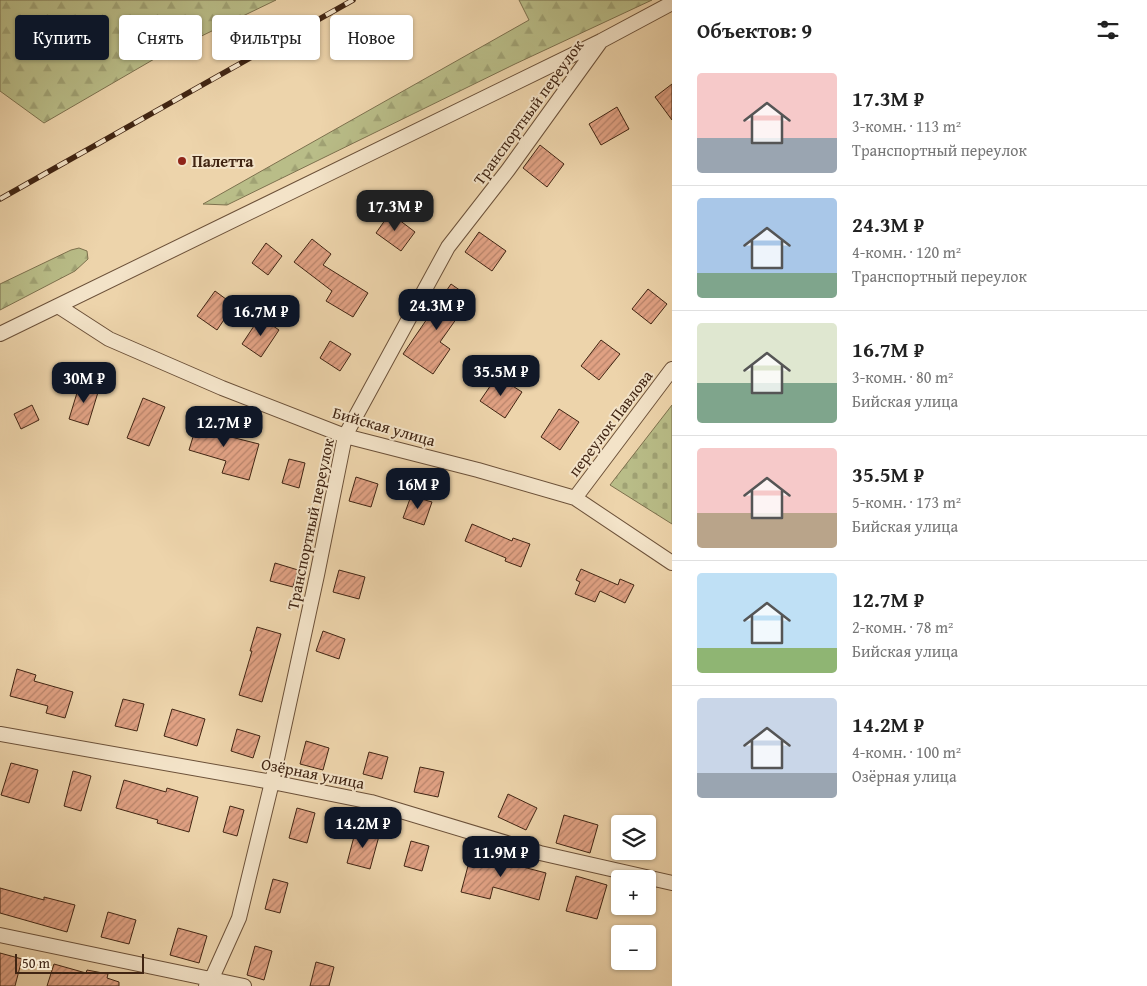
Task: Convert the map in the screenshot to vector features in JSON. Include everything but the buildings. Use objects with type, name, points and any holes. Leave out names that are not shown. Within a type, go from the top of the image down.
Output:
[{"type":"street","points":[[0,334],[601,41],[672,3]]},
{"type":"street","name":"Транспортный переулок","points":[[209,982],[239,918],[272,782],[318,575],[345,436],[448,247],[508,170],[601,41]]},
{"type":"street","name":"Бийская улица","points":[[58,306],[108,339],[222,388],[345,436],[478,470],[576,498],[672,563]]},
{"type":"street","name":"переулок Павлова","points":[[576,498],[672,369]]},
{"type":"street","name":"Озёрная улица","points":[[0,734],[272,782],[370,802],[540,853],[672,882]]},
{"type":"street","points":[[0,935],[209,982],[244,986]]},
{"type":"green space","points":[[0,0],[276,0],[245,15],[212,15],[212,31],[202,36],[202,15],[119,15],[119,60],[153,60],[44,123],[0,91]]},
{"type":"green space","points":[[519,0],[652,0],[515,64],[227,205],[203,204],[529,20]]},
{"type":"green space","points":[[79,248],[87,251],[88,259],[75,271],[0,310],[0,284]]},
{"type":"green space","points":[[672,405],[672,524],[610,485]]},
{"type":"railway","points":[[0,199],[353,0]]},
{"type":"place","name":"Палетта","points":[[182,161]]}]
